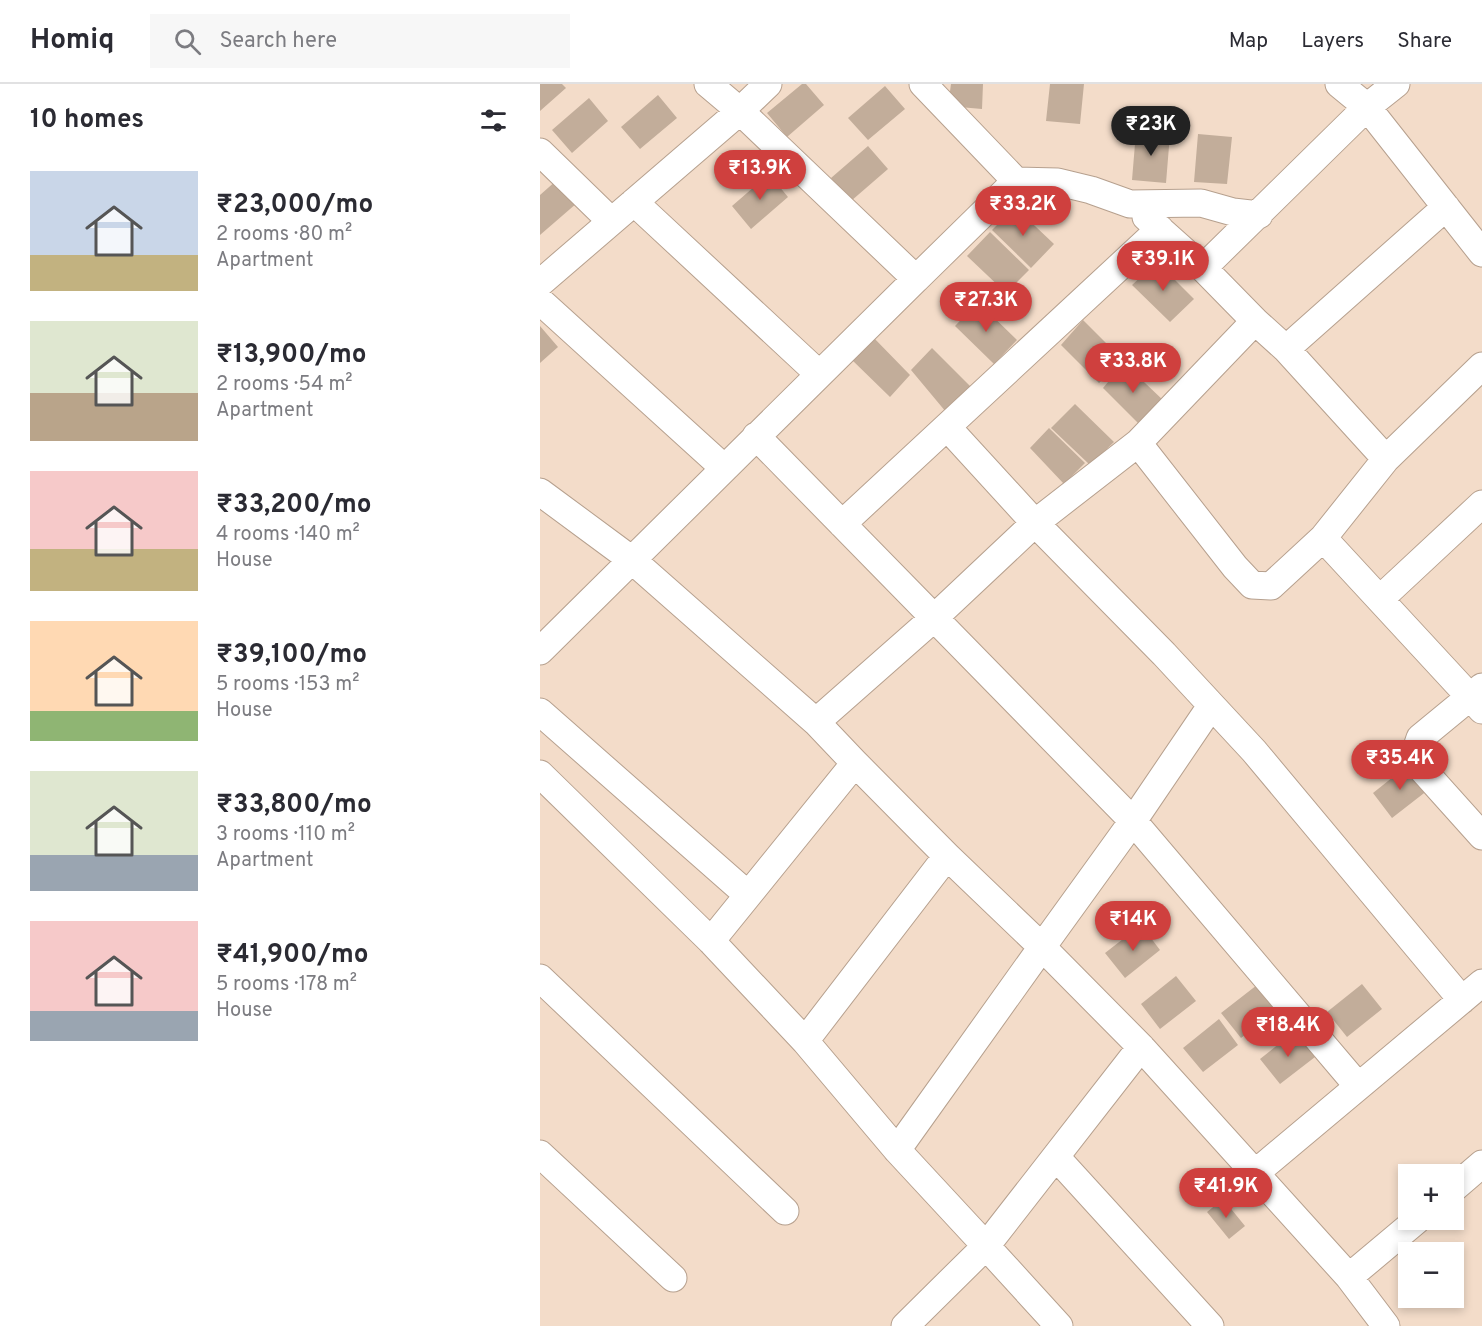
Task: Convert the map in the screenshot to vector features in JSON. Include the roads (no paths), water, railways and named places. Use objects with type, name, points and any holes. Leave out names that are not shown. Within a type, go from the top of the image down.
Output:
[{"type":"street","points":[[708,84],[740,111],[916,279]]},
{"type":"street","points":[[540,282],[740,111],[768,84]]},
{"type":"street","points":[[923,84],[1016,181],[1058,182],[1091,190],[1130,204],[1203,268],[1286,349],[1386,459]]},
{"type":"street","points":[[1339,84],[1367,108],[1482,253]]},
{"type":"street","points":[[1203,268],[1367,108],[1396,84]]},
{"type":"street","points":[[540,152],[611,221]]},
{"type":"street","points":[[540,651],[1016,181]]},
{"type":"street","points":[[634,202],[819,374]]},
{"type":"street","points":[[1130,204],[1201,203],[1233,212],[1259,214]]},
{"type":"street","points":[[1286,349],[1446,207]]},
{"type":"street","points":[[842,524],[1160,229]]},
{"type":"street","points":[[540,301],[724,468]]},
{"type":"street","points":[[816,722],[934,618],[1035,523],[1138,443],[1255,321]]},
{"type":"street","points":[[1138,443],[1235,567],[1252,585],[1271,586],[1323,538],[1386,459],[1482,366]]},
{"type":"street","points":[[948,428],[1035,523],[1164,654],[1472,992],[1254,1174]]},
{"type":"street","points":[[756,436],[1133,821],[1358,1086]]},
{"type":"street","points":[[540,492],[632,560],[816,722],[947,856],[1142,1047],[1349,1277],[1386,1326]]},
{"type":"street","points":[[1380,599],[1482,504]]},
{"type":"street","points":[[1323,538],[1478,698],[1420,738],[1415,753],[1421,768],[1482,836]]},
{"type":"street","points":[[897,1150],[1133,821],[1211,706]]},
{"type":"street","points":[[540,712],[748,895]]},
{"type":"street","points":[[711,941],[855,763]]},
{"type":"street","points":[[540,774],[711,941],[806,1041],[897,1150],[1059,1326]]},
{"type":"street","points":[[806,1041],[947,856]]},
{"type":"street","points":[[540,978],[785,1211]]},
{"type":"street","points":[[905,1326],[986,1246],[1142,1047]]},
{"type":"street","points":[[540,1154],[673,1278]]},
{"type":"street","points":[[1056,1157],[1210,1326]]},
{"type":"street","points":[[1464,1179],[1482,1164]]},
{"type":"street","points":[[1349,1277],[1405,1230]]}]
